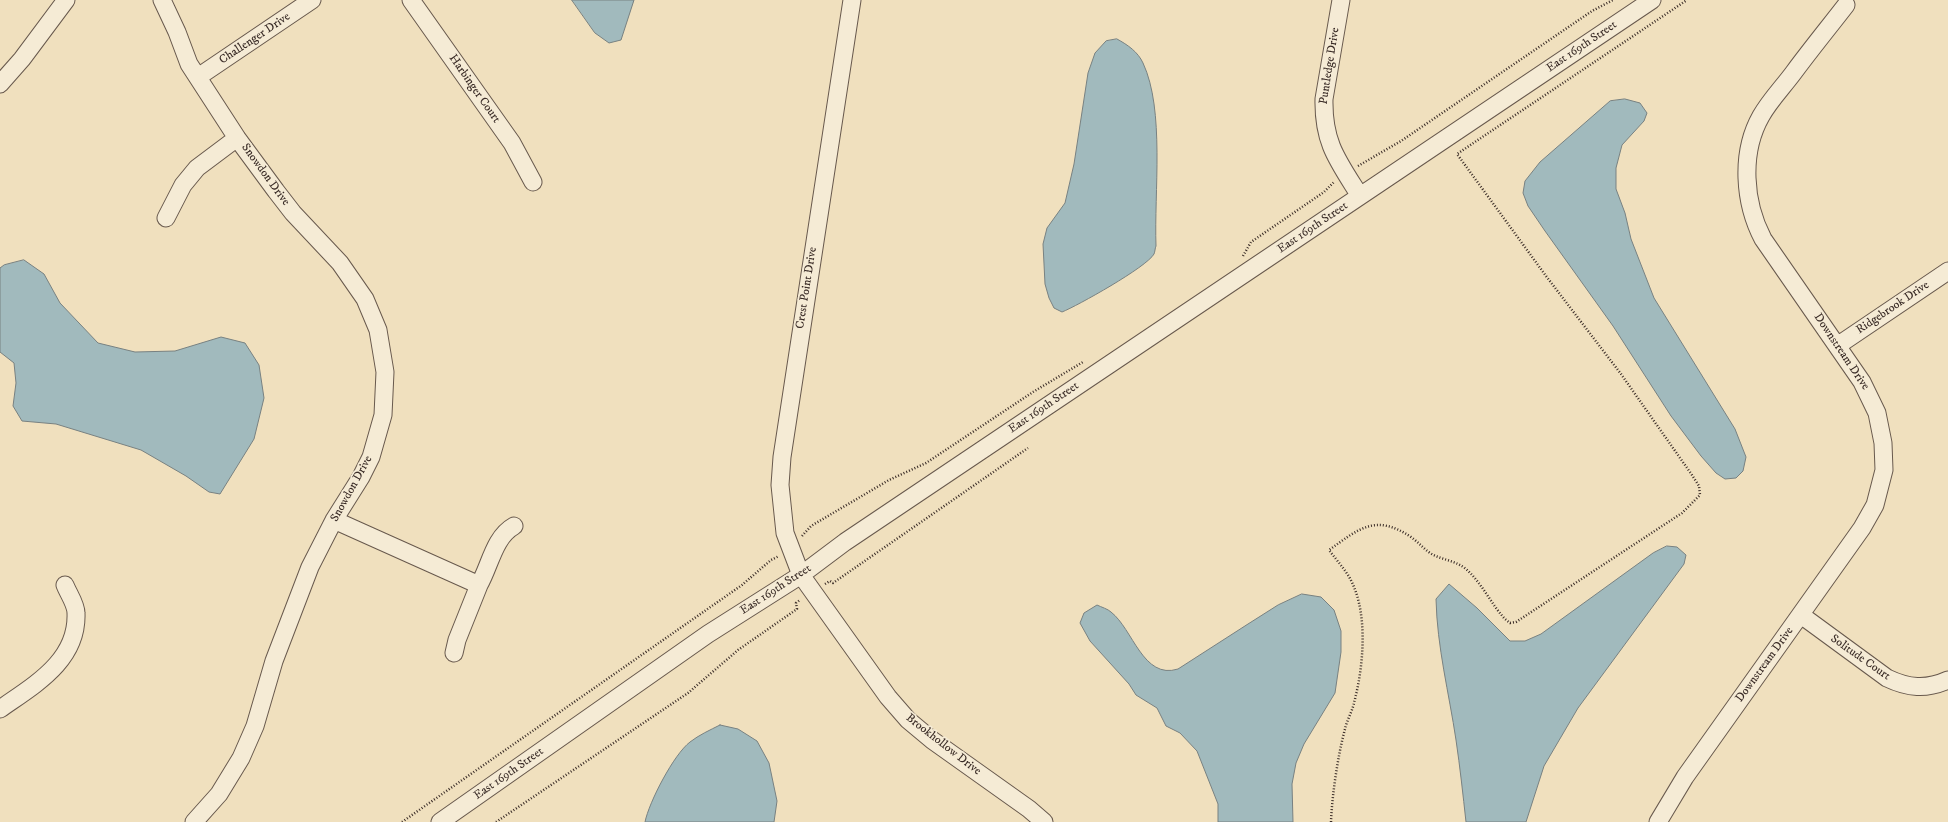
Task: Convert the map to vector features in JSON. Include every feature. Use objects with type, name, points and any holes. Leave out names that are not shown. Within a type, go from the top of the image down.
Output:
[{"type":"street","points":[[0,84],[22,59],[66,0]]},
{"type":"street","name":"Snowdon Drive","points":[[162,0],[177,32],[189,64],[237,138],[293,213],[350,276],[365,299],[378,330],[385,372],[383,415],[371,457],[361,477],[334,520],[310,567],[288,621],[274,660],[255,726],[241,758],[219,794],[194,822]]},
{"type":"street","name":"Challenger Drive","points":[[198,77],[312,0]]},
{"type":"street","name":"Harbinger Court","points":[[411,0],[512,143],[533,182]]},
{"type":"street","name":"Crest Point Drive","points":[[801,575],[785,533],[780,485],[782,457],[852,0]]},
{"type":"street","name":"Puntledge Drive","points":[[1341,0],[1324,99],[1323,116],[1325,131],[1330,144],[1360,196]]},
{"type":"street","name":"East 169th Street","points":[[440,822],[714,630],[801,575],[858,533],[1652,0]]},
{"type":"street","name":"Downstream Drive","points":[[1658,822],[1685,777],[1862,528],[1875,504],[1884,470],[1883,443],[1875,406],[1862,382],[1772,254],[1754,222],[1750,207],[1747,173],[1753,134],[1760,117],[1772,98],[1846,4]]},
{"type":"street","points":[[166,218],[183,185],[197,168],[237,138]]},
{"type":"street","name":"Ridgebrook Drive","points":[[1837,346],[1948,271]]},
{"type":"street","points":[[334,520],[479,585]]},
{"type":"street","points":[[454,653],[457,640],[498,542],[506,530],[514,526]]},
{"type":"street","name":"Brookhollow Drive","points":[[801,575],[888,697],[908,720],[932,740],[1029,808],[1044,822]]},
{"type":"street","points":[[0,709],[47,676],[68,650],[74,632],[76,612],[65,585]]},
{"type":"street","name":"Solitude Court","points":[[1800,615],[1887,678],[1899,684],[1912,687],[1925,687],[1948,680]]},
{"type":"path","points":[[1241,261],[1251,242],[1324,192],[1346,173],[1401,142],[1592,11],[1613,0]]},
{"type":"path","points":[[1331,822],[1333,797],[1345,728],[1354,704],[1359,680],[1363,626],[1357,599],[1348,576],[1330,550],[1366,526],[1386,526],[1399,530],[1412,538],[1430,553],[1455,562],[1466,568],[1502,616],[1510,622],[1516,622],[1682,513],[1700,495],[1699,486],[1692,475],[1626,380],[1541,270],[1457,154],[1686,0]]},
{"type":"path","points":[[402,822],[742,585],[771,560],[791,548],[812,526],[889,480],[926,464],[1032,392],[1087,359]]},
{"type":"path","points":[[496,822],[688,693],[738,650],[797,609],[796,603],[830,581],[833,583],[1028,448]]},
{"type":"water","points":[[572,0],[634,0],[621,40],[609,43],[595,33]]},
{"type":"water","points":[[1117,39],[1138,55],[1143,63],[1150,82],[1154,104],[1157,152],[1156,246],[1154,254],[1139,268],[1082,302],[1062,312],[1054,308],[1045,284],[1043,244],[1047,228],[1065,203],[1074,164],[1088,73],[1095,53],[1106,41]]},
{"type":"water","points":[[1625,99],[1640,103],[1647,113],[1644,121],[1622,145],[1616,168],[1616,189],[1625,213],[1631,239],[1654,298],[1735,429],[1746,457],[1743,471],[1736,478],[1725,479],[1716,473],[1701,456],[1671,416],[1613,326],[1528,206],[1523,193],[1525,181],[1540,162],[1610,101]]},
{"type":"water","points":[[24,260],[44,274],[60,303],[98,343],[135,352],[175,351],[221,337],[245,343],[259,365],[264,398],[254,439],[220,494],[209,492],[186,476],[141,450],[56,424],[22,421],[13,406],[16,383],[14,363],[0,352],[0,268],[4,265]]},
{"type":"water","points":[[1667,546],[1677,547],[1686,555],[1684,564],[1578,708],[1544,766],[1526,822],[1466,822],[1456,740],[1441,652],[1436,599],[1449,584],[1477,608],[1510,641],[1525,641],[1541,634],[1653,553]]},
{"type":"water","points":[[1302,594],[1321,597],[1334,610],[1341,631],[1341,652],[1335,693],[1304,744],[1296,763],[1292,784],[1293,822],[1218,822],[1218,804],[1197,751],[1180,733],[1166,726],[1157,708],[1136,695],[1129,684],[1090,641],[1080,623],[1084,613],[1097,605],[1106,609],[1119,620],[1147,660],[1156,667],[1166,670],[1178,669],[1278,605]]},
{"type":"water","points":[[720,725],[738,729],[757,741],[769,763],[777,801],[774,822],[645,822],[651,803],[663,779],[677,757],[690,742]]}]
